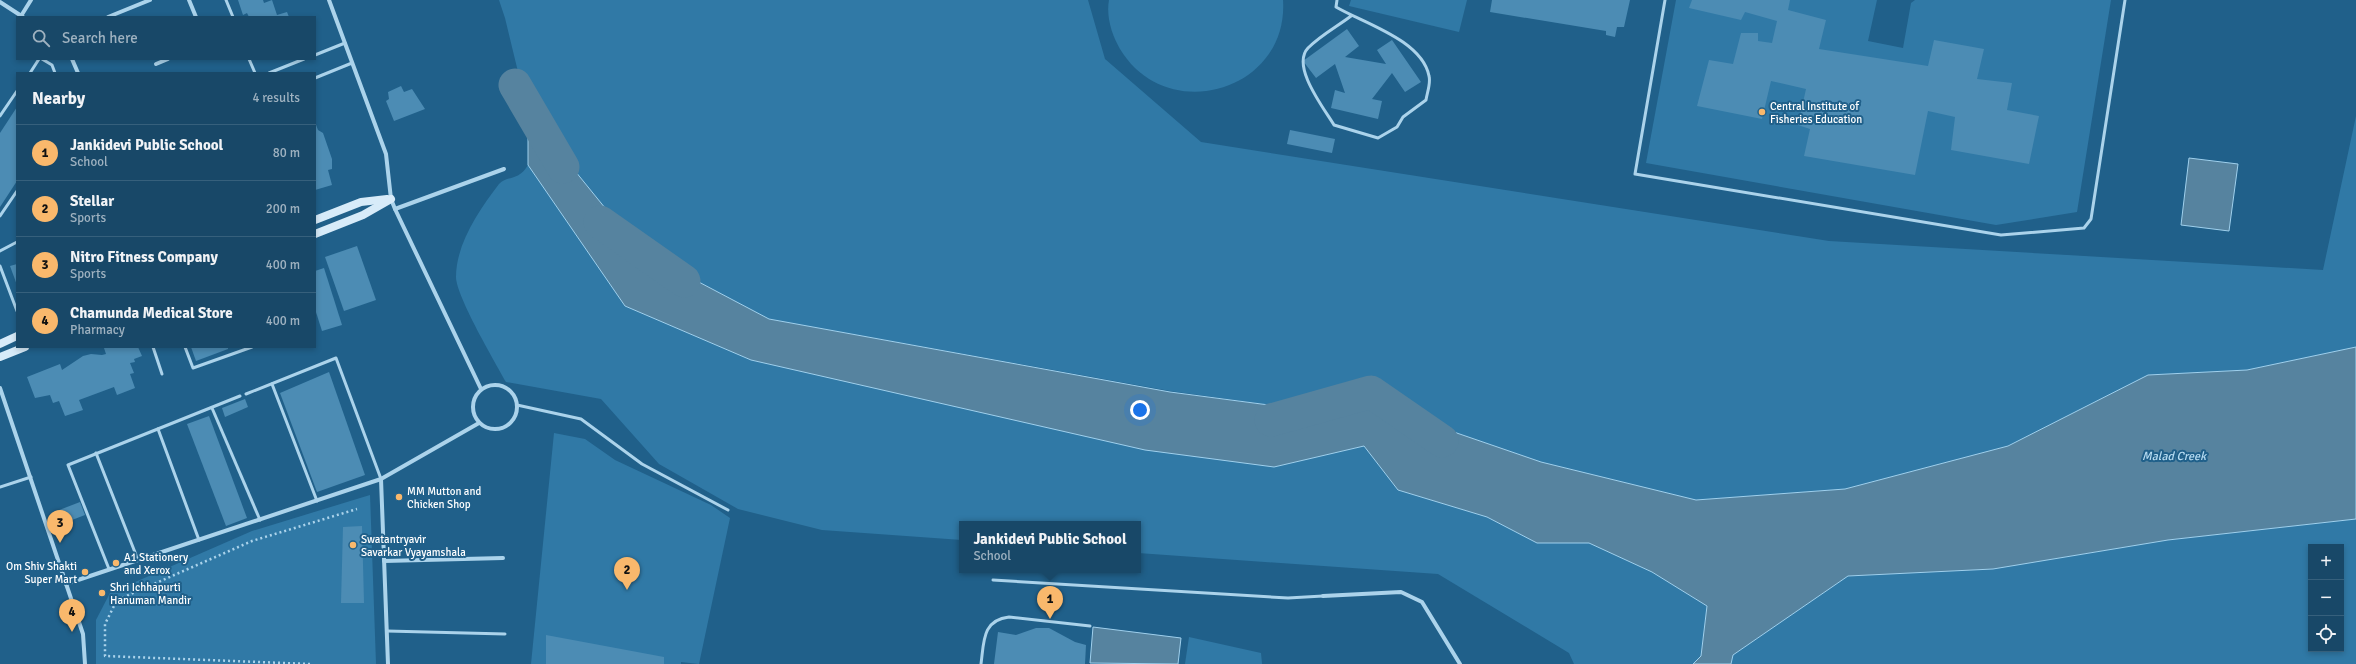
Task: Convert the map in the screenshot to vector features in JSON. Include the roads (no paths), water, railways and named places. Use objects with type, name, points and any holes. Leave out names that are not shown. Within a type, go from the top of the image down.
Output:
[{"type":"street","points":[[0,2],[22,16],[31,0]]},
{"type":"street","points":[[110,16],[150,0]]},
{"type":"street","points":[[189,0],[196,16]]},
{"type":"street","points":[[329,0],[386,154],[391,199],[481,389]]},
{"type":"street","points":[[72,60],[78,72]]},
{"type":"street","points":[[156,64],[166,60]]},
{"type":"street","points":[[395,209],[504,169]]},
{"type":"street","points":[[316,220],[361,202],[391,199]]},
{"type":"street","points":[[316,234],[363,215],[391,199]]},
{"type":"street","points":[[1,342],[16,336]]},
{"type":"street","points":[[0,357],[22,348]]},
{"type":"street","points":[[490,385],[507,388],[514,395],[517,405],[513,420],[504,427],[488,428],[479,423],[474,415],[473,403],[481,389],[490,385]]},
{"type":"street","points":[[0,388],[83,634],[85,664]]},
{"type":"street","points":[[66,584],[381,479],[479,423]]},
{"type":"street","points":[[381,479],[388,664]]},
{"type":"street","points":[[384,561],[503,558]]},
{"type":"street","points":[[1323,596],[1401,592],[1422,602],[1460,664]]},
{"type":"lane","points":[[226,0],[233,16]]},
{"type":"lane","points":[[1337,0],[1336,7],[1351,16],[1382,27],[1393,34],[1424,62],[1430,77],[1426,100],[1403,117],[1397,127],[1378,138],[1334,125],[1303,71],[1302,60],[1308,48],[1351,16]]},
{"type":"lane","points":[[1665,0],[1635,174],[2001,235],[2084,228],[2091,219],[2125,0]]},
{"type":"lane","points":[[316,55],[345,43]]},
{"type":"lane","points":[[31,72],[38,60]]},
{"type":"lane","points":[[44,60],[52,65],[55,72]]},
{"type":"lane","points":[[250,60],[255,72]]},
{"type":"lane","points":[[272,72],[302,60]]},
{"type":"lane","points":[[316,78],[352,63]]},
{"type":"lane","points":[[0,116],[16,92]]},
{"type":"lane","points":[[0,216],[16,192]]},
{"type":"lane","points":[[0,251],[16,243]]},
{"type":"lane","points":[[0,266],[16,306]]},
{"type":"lane","points":[[153,348],[162,374]]},
{"type":"lane","points":[[185,348],[193,368],[249,348]]},
{"type":"lane","points":[[246,394],[336,358],[381,479]]},
{"type":"lane","points":[[272,384],[317,501]]},
{"type":"lane","points":[[110,569],[68,465],[240,396]]},
{"type":"lane","points":[[517,405],[581,419],[642,464],[728,510]]},
{"type":"lane","points":[[212,408],[260,520]]},
{"type":"lane","points":[[158,429],[199,540]]},
{"type":"lane","points":[[96,453],[138,560]]},
{"type":"lane","points":[[0,487],[31,477]]},
{"type":"lane","points":[[993,580],[1288,598],[1323,596]]},
{"type":"lane","points":[[981,664],[984,642],[989,625],[998,618],[1009,617],[1090,626]]},
{"type":"lane","points":[[387,631],[505,634]]},
{"type":"water","name":"Malad Creek","points":[[528,113],[640,251],[769,319],[1170,392],[1284,407],[1387,409],[1541,462],[1696,500],[1845,489],[2008,446],[2148,375],[2247,370],[2356,347],[2356,519],[2168,540],[1993,569],[1848,576],[1733,655],[1731,664],[1693,664],[1701,656],[1707,606],[1652,572],[1589,543],[1537,543],[1487,517],[1398,490],[1364,446],[1274,467],[1145,450],[751,360],[625,306],[528,165]]},
{"type":"water","points":[[2189,158],[2238,164],[2229,231],[2181,225]]},
{"type":"water","points":[[1093,627],[1181,638],[1178,664],[1090,663]]},
{"type":"waterway","points":[[515,85],[563,167]]},
{"type":"waterway","points":[[600,222],[684,281]]},
{"type":"waterway","points":[[1271,420],[1371,392],[1442,441]]},
{"type":"place","name":"Central Institute of Fisheries Education","points":[[1762,112]]},
{"type":"place","name":"MM Mutton and Chicken Shop","points":[[399,497]]},
{"type":"place","name":"Nitro Fitness Company","points":[[60,543]]},
{"type":"place","name":"Swatantryavir Savarkar Vyayamshala","points":[[353,545]]},
{"type":"place","name":"A1 Stationery and Xerox","points":[[116,563]]},
{"type":"place","name":"Om Shiv Shakti Super Mart","points":[[85,572]]},
{"type":"place","name":"Stellar","points":[[627,590]]},
{"type":"place","name":"Shri Ichhapurti Hanuman Mandir","points":[[102,593]]},
{"type":"place","name":"Jankidevi Public School","points":[[1050,619]]},
{"type":"place","name":"Chamunda Medical Store","points":[[72,632]]}]
